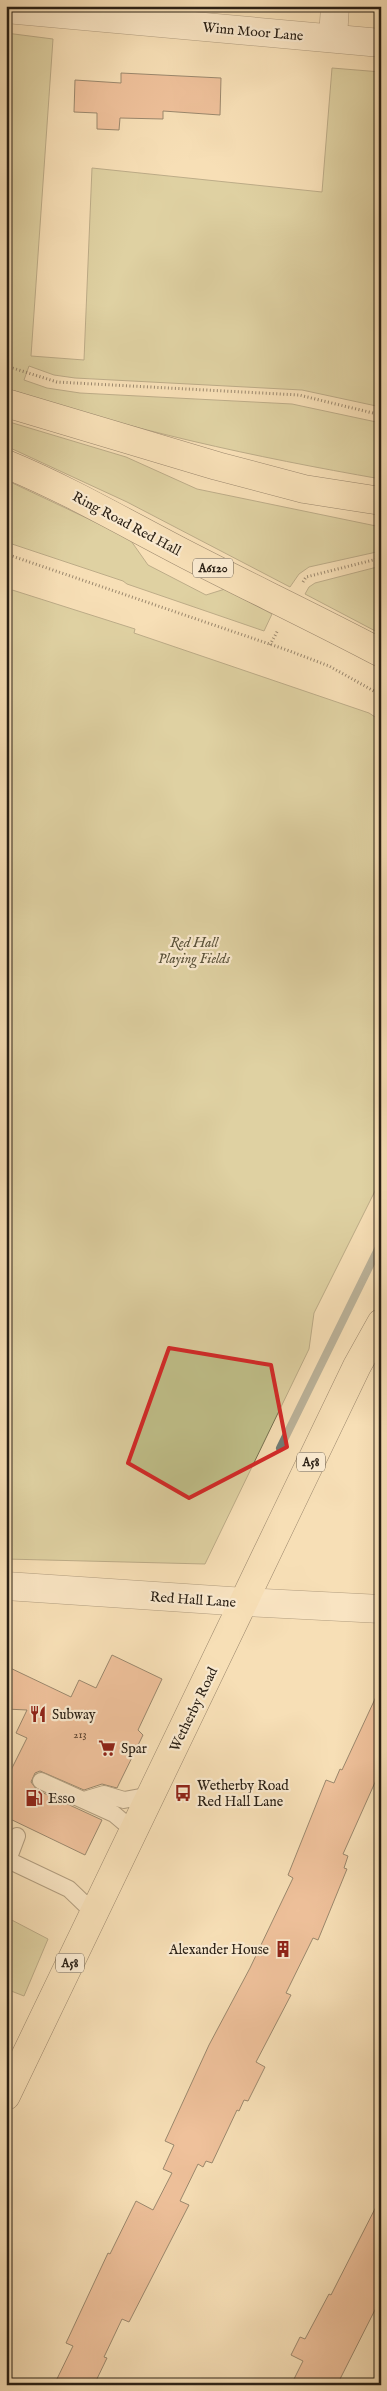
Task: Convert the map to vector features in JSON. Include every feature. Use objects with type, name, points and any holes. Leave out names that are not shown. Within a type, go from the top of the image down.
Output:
[{"type":"main road","points":[[6,403],[217,466],[304,489],[381,501]]},
{"type":"main road","name":"Ring Road Red Hall","points":[[6,464],[46,480],[187,555],[381,653]]},
{"type":"main road","name":"Wetherby Road","points":[[6,2096],[357,1366],[381,1323]]},
{"type":"street","points":[[333,38],[335,6]]},
{"type":"street","name":"Winn Moor Lane","points":[[6,9],[381,43]]},
{"type":"street","name":"Red Hall Lane","points":[[6,1586],[381,1610]]},
{"type":"lane","points":[[41,1781],[114,1814],[134,1831]]},
{"type":"lane","points":[[84,1800],[104,1794],[124,1800],[151,1795]]},
{"type":"lane","points":[[17,1836],[8,1860],[69,1889],[94,1913]]},
{"type":"path","points":[[6,366],[57,382],[299,395],[381,415]]},
{"type":"path","points":[[6,554],[287,650],[329,666],[381,695]]},
{"type":"highlighted area","points":[[169,1348],[271,1365],[287,1447],[189,1498],[128,1463]]},
{"type":"green space","points":[[6,33],[53,39],[31,356],[84,360],[92,168],[322,192],[332,68],[381,72],[381,407],[302,390],[75,378],[54,375],[29,366],[24,380],[47,388],[80,393],[292,404],[381,423],[381,479],[239,452],[192,441],[98,417],[6,388]]},
{"type":"green space","points":[[6,421],[126,457],[197,489],[381,527],[381,551],[309,567],[299,574],[290,587],[127,502],[6,446]]},
{"type":"green space","points":[[6,480],[129,538],[148,565],[206,595],[225,589],[272,614],[264,631],[6,542]]},
{"type":"green space","points":[[381,566],[381,634],[305,594],[309,587],[315,583]]},
{"type":"green space","name":"Red Hall Playing Fields","points":[[6,588],[135,629],[134,633],[369,713],[381,721],[381,1179],[314,1313],[309,1349],[205,1564],[6,1559]]},
{"type":"green space","points":[[6,1917],[48,1939],[24,1996],[6,1989]]},
{"type":"building","points":[[121,73],[221,78],[220,115],[163,111],[163,119],[120,118],[119,130],[97,129],[97,113],[74,112],[75,80],[121,83]]},
{"type":"building","points":[[112,1655],[162,1679],[138,1730],[143,1735],[117,1788],[102,1784],[84,1790],[40,1771],[35,1773],[31,1782],[37,1790],[102,1820],[85,1855],[6,1817],[6,1780],[27,1738],[16,1733],[27,1710],[6,1709],[6,1666],[71,1697],[79,1680],[96,1688]]},
{"type":"building","points":[[381,1686],[381,1769],[343,1854],[348,1856],[344,1868],[347,1869],[318,1940],[313,1938],[286,1993],[291,1995],[256,2062],[265,2067],[248,2101],[244,2100],[239,2111],[237,2110],[212,2163],[206,2161],[203,2167],[198,2164],[180,2201],[189,2205],[129,2322],[122,2319],[104,2357],[107,2358],[94,2385],[54,2385],[73,2346],[66,2343],[108,2253],[110,2254],[136,2201],[153,2210],[172,2173],[163,2169],[174,2145],[165,2141],[209,2045],[250,1968],[293,1878],[288,1875],[326,1780],[334,1783],[340,1769],[342,1770]]},
{"type":"building","points":[[381,2197],[381,2298],[337,2385],[291,2385],[303,2361],[291,2355],[300,2337],[305,2339],[329,2294],[331,2295]]},
{"type":"waterway","points":[[280,1448],[381,1243]]},
{"type":"place","name":"Subway","points":[[38,1714]]},
{"type":"place","name":"Spar","points":[[107,1748]]},
{"type":"place","name":"Wetherby Road Red Hall Lane","points":[[183,1793]]},
{"type":"place","name":"Esso","points":[[34,1798]]},
{"type":"place","name":"Alexander House","points":[[283,1949]]}]
